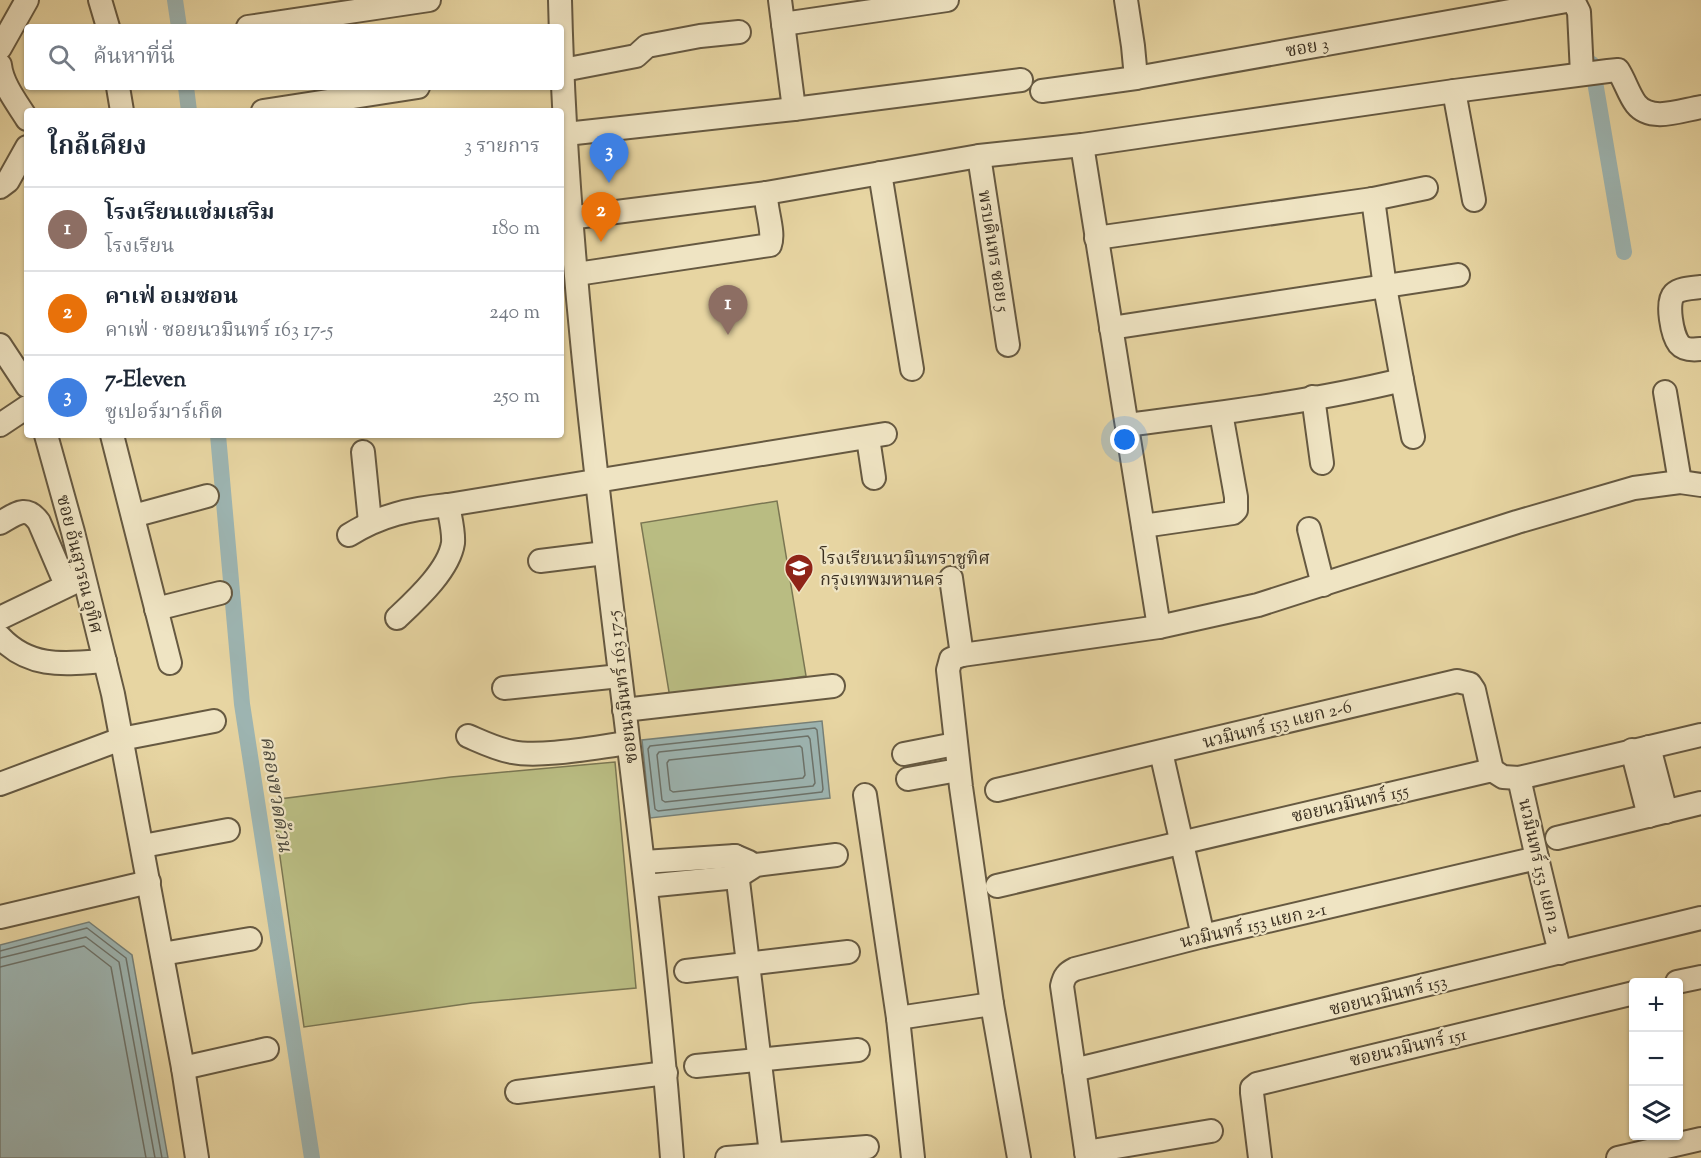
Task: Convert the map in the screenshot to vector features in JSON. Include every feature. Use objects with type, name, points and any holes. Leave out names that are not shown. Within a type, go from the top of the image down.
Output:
[{"type":"street","points":[[0,48],[27,0]]},
{"type":"street","points":[[100,0],[107,24]]},
{"type":"street","points":[[270,24],[429,0]]},
{"type":"street","name":"ซอยนวมินทร์ 163 17-5","points":[[560,0],[561,24]]},
{"type":"street","points":[[780,0],[794,109]]},
{"type":"street","points":[[783,24],[946,0]]},
{"type":"street","points":[[1126,0],[1136,78]]},
{"type":"street","points":[[1572,0],[1579,12],[1592,73]]},
{"type":"street","name":"ซอย 3","points":[[1042,91],[1136,78],[1572,0]]},
{"type":"street","points":[[564,70],[636,56],[646,46],[700,36],[739,32]]},
{"type":"street","points":[[0,65],[1,72],[24,114]]},
{"type":"street","points":[[567,218],[766,193],[979,156],[1082,145],[1454,91],[1618,70],[1636,104],[1645,111],[1659,115],[1701,107]]},
{"type":"street","points":[[566,134],[794,109],[1021,80]]},
{"type":"street","points":[[118,90],[122,108]]},
{"type":"street","name":"ซอยนวมินทร์ 163 17-5","points":[[564,90],[567,218],[577,274],[605,553],[644,862],[666,1073],[672,1158]]},
{"type":"street","points":[[278,108],[361,91]]},
{"type":"street","points":[[1454,91],[1474,200]]},
{"type":"street","points":[[1082,145],[1159,627]]},
{"type":"street","points":[[13,181],[24,154]]},
{"type":"street","name":"พรบดินทร ซอย 5","points":[[979,156],[1008,345]]},
{"type":"street","points":[[880,173],[912,369]]},
{"type":"street","points":[[1096,238],[1373,199],[1426,188]]},
{"type":"street","points":[[577,274],[770,245],[772,238],[765,205],[766,193]]},
{"type":"street","points":[[1373,199],[1385,287],[1413,436]]},
{"type":"street","points":[[1111,328],[1458,275]]},
{"type":"street","points":[[1701,286],[1679,291],[1673,295],[1670,302],[1679,344],[1686,348],[1701,349]]},
{"type":"street","points":[[0,345],[24,381]]},
{"type":"street","points":[[1127,425],[1221,413],[1370,388],[1402,380]]},
{"type":"street","points":[[1019,1158],[958,770],[948,670],[951,659],[962,655],[1159,627],[1258,605],[1517,522],[1634,488],[1691,483],[1665,392]]},
{"type":"street","points":[[1313,397],[1322,464]]},
{"type":"street","points":[[0,425],[24,409]]},
{"type":"street","points":[[1143,526],[1233,513],[1236,510],[1236,497],[1221,413]]},
{"type":"street","points":[[348,535],[370,522],[421,508],[876,436],[874,478]]},
{"type":"street","name":"ซอย อ้นสุวรณ อุทิศ","points":[[47,438],[75,581],[105,661],[113,694],[143,846],[197,1158]]},
{"type":"street","points":[[113,438],[170,663]]},
{"type":"street","points":[[363,452],[370,522]]},
{"type":"street","points":[[133,516],[207,496]]},
{"type":"street","points":[[397,618],[430,585],[451,553],[453,540],[448,505]]},
{"type":"street","points":[[0,523],[21,512],[33,515],[75,581],[0,618]]},
{"type":"street","points":[[1309,529],[1323,585]]},
{"type":"street","points":[[540,561],[605,553]]},
{"type":"street","points":[[951,578],[962,655]]},
{"type":"street","points":[[156,609],[220,593]]},
{"type":"street","points":[[0,637],[27,658],[60,664],[105,661]]},
{"type":"street","points":[[504,688],[620,676]]},
{"type":"street","name":"นวมินทร์ 153 แยก 2-6","points":[[998,790],[1457,681],[1470,684],[1474,690],[1492,770]]},
{"type":"street","points":[[624,710],[833,686]]},
{"type":"street","points":[[0,784],[121,739],[214,721]]},
{"type":"street","points":[[1519,778],[1701,735]]},
{"type":"street","points":[[468,736],[514,753],[537,753],[628,743]]},
{"type":"street","points":[[904,754],[955,744]]},
{"type":"street","points":[[1640,748],[1658,814]]},
{"type":"street","points":[[1161,752],[1203,936]]},
{"type":"street","points":[[908,779],[958,770]]},
{"type":"street","name":"ซอยนวมินทร์ 155","points":[[998,886],[1492,770],[1503,777],[1519,778]]},
{"type":"street","name":"นวมินทร์ 153 แยก 2","points":[[1519,778],[1560,953]]},
{"type":"street","points":[[865,795],[898,1018],[913,1158]]},
{"type":"street","points":[[1557,838],[1701,803]]},
{"type":"street","points":[[143,846],[228,830]]},
{"type":"street","points":[[646,886],[742,866],[836,855]]},
{"type":"street","name":"นวมินทร์ 153 แยก 2-1","points":[[1074,1070],[1062,986],[1067,973],[1075,969],[1203,936],[1537,858]]},
{"type":"street","points":[[644,862],[742,866]]},
{"type":"street","points":[[742,866],[746,963],[771,1154]]},
{"type":"street","points":[[0,917],[149,882]]},
{"type":"street","name":"ซอยนวมินทร์ 153","points":[[1074,1070],[1701,918]]},
{"type":"street","points":[[162,954],[250,939]]},
{"type":"street","points":[[686,971],[848,952]]},
{"type":"street","points":[[1683,981],[1701,977]]},
{"type":"street","name":"ซอยนวมินทร์ 151","points":[[1260,1158],[1252,1093],[1252,1088],[1257,1084],[1629,994]]},
{"type":"street","points":[[898,1018],[993,1004]]},
{"type":"street","points":[[183,1068],[267,1050]]},
{"type":"street","points":[[696,1066],[858,1050]]},
{"type":"street","points":[[1074,1070],[1087,1155],[1211,1131]]},
{"type":"street","points":[[517,1092],[666,1073]]},
{"type":"street","points":[[1618,1158],[1701,1139]]},
{"type":"street","points":[[727,1158],[867,1147]]},
{"type":"green space","points":[[777,501],[806,676],[670,698],[641,523]]},
{"type":"green space","points":[[615,762],[636,988],[472,1003],[304,1027],[272,800],[451,777]]},
{"type":"water","points":[[822,721],[830,798],[650,818],[642,740]]},
{"type":"water","points":[[89,922],[132,955],[168,1158],[0,1158],[0,945]]},
{"type":"waterway","name":"คลองขวดด้วน","points":[[175,0],[179,24]]},
{"type":"waterway","points":[[1592,64],[1624,252]]},
{"type":"waterway","name":"คลองขวดด้วน","points":[[186,90],[189,108]]},
{"type":"waterway","name":"คลองขวดด้วน","points":[[218,438],[242,704],[312,1158]]},
{"type":"place","name":"7-Eleven","points":[[609,183]]},
{"type":"place","name":"คาเฟ่ อเมซอน","points":[[601,242]]},
{"type":"place","name":"โรงเรียนแช่มเสริม","points":[[728,335]]},
{"type":"place","name":"โรงเรียนนวมินทราชูทิศ กรุงเทพมหานคร","points":[[799,594]]}]
